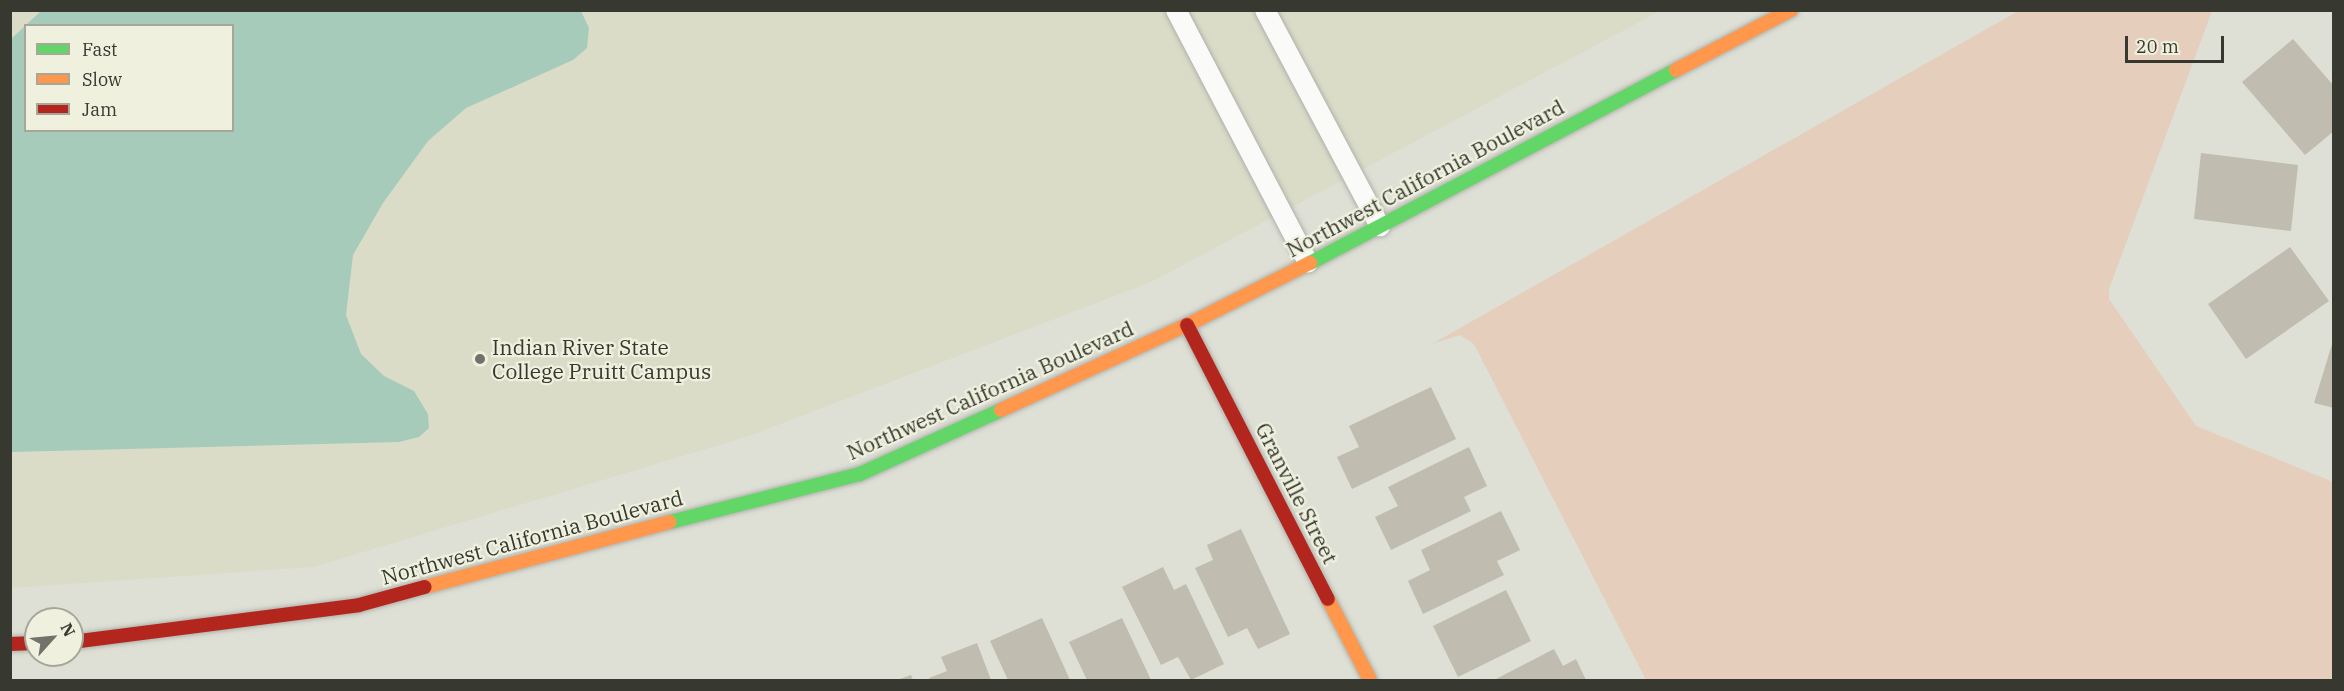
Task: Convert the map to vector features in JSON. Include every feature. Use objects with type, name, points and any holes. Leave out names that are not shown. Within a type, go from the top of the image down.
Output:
[{"type":"street","name":"Northwest California Boulevard","points":[[84,640],[359,605],[629,532],[860,474],[1187,325],[1791,10]]},
{"type":"street","name":"Granville Street","points":[[1187,325],[1370,681]]},
{"type":"lane","points":[[1176,10],[1308,263]]},
{"type":"lane","points":[[1265,10],[1380,226]]},
{"type":"shaded area","points":[[2020,10],[2212,11],[2109,289],[2109,299],[2196,426],[2333,482],[2333,680],[1646,680],[1474,344],[1460,335],[1432,344]]},
{"type":"shaded area","name":"Indian River State College Pruitt Campus","points":[[11,11],[1660,11],[1151,282],[749,436],[313,567],[11,588]]},
{"type":"shaded area","points":[[41,11],[581,11],[589,28],[587,48],[573,60],[466,108],[428,141],[383,203],[353,255],[346,315],[361,354],[384,376],[414,391],[428,414],[429,428],[419,437],[399,442],[11,452],[11,39],[24,27],[24,132],[234,132],[234,24],[27,24]]},
{"type":"building","points":[[2293,39],[2334,86],[2334,131],[2305,155],[2242,82]]},
{"type":"building","points":[[2201,153],[2298,165],[2291,231],[2194,219]]},
{"type":"building","points":[[2290,247],[2329,301],[2246,359],[2208,304]]},
{"type":"building","points":[[2334,341],[2334,408],[2314,403]]},
{"type":"building","points":[[1431,387],[1456,439],[1352,489],[1337,457],[1359,447],[1349,426]]},
{"type":"building","points":[[1469,447],[1487,486],[1464,497],[1471,511],[1391,550],[1375,517],[1398,506],[1388,487]]},
{"type":"building","points":[[1501,511],[1520,550],[1497,561],[1504,575],[1423,614],[1408,581],[1430,570],[1421,550]]},
{"type":"building","points":[[1241,529],[1290,634],[1258,649],[1247,628],[1228,637],[1195,568],[1213,560],[1207,545]]},
{"type":"building","points":[[1163,567],[1174,590],[1186,584],[1224,664],[1191,680],[1178,657],[1161,665],[1122,587]]},
{"type":"building","points":[[1506,590],[1531,641],[1458,677],[1433,626]]},
{"type":"building","points":[[1042,618],[1070,680],[1008,680],[990,641]]},
{"type":"building","points":[[1122,618],[1151,680],[1087,680],[1069,642]]},
{"type":"building","points":[[977,643],[991,680],[930,680],[929,678],[947,671],[941,657]]},
{"type":"building","points":[[1554,649],[1563,666],[1576,659],[1586,680],[1494,680]]},
{"type":"building","points":[[911,675],[913,680],[897,680]]},
{"type":"traffic: fast","points":[[1310,263],[1676,70]]},
{"type":"traffic: fast","points":[[670,522],[860,474],[1001,410]]},
{"type":"traffic: slow","points":[[1676,70],[1791,10]]},
{"type":"traffic: slow","points":[[1001,410],[1187,325],[1310,263]]},
{"type":"traffic: slow","points":[[425,587],[670,522]]},
{"type":"traffic: slow","points":[[1328,599],[1370,680]]},
{"type":"traffic: jam","points":[[1187,325],[1328,599]]},
{"type":"traffic: jam","points":[[84,640],[359,605],[425,587]]},
{"type":"traffic: jam","points":[[10,644],[24,643]]},
{"type":"place","name":"Indian River State College Pruitt Campus","points":[[480,359]]}]
